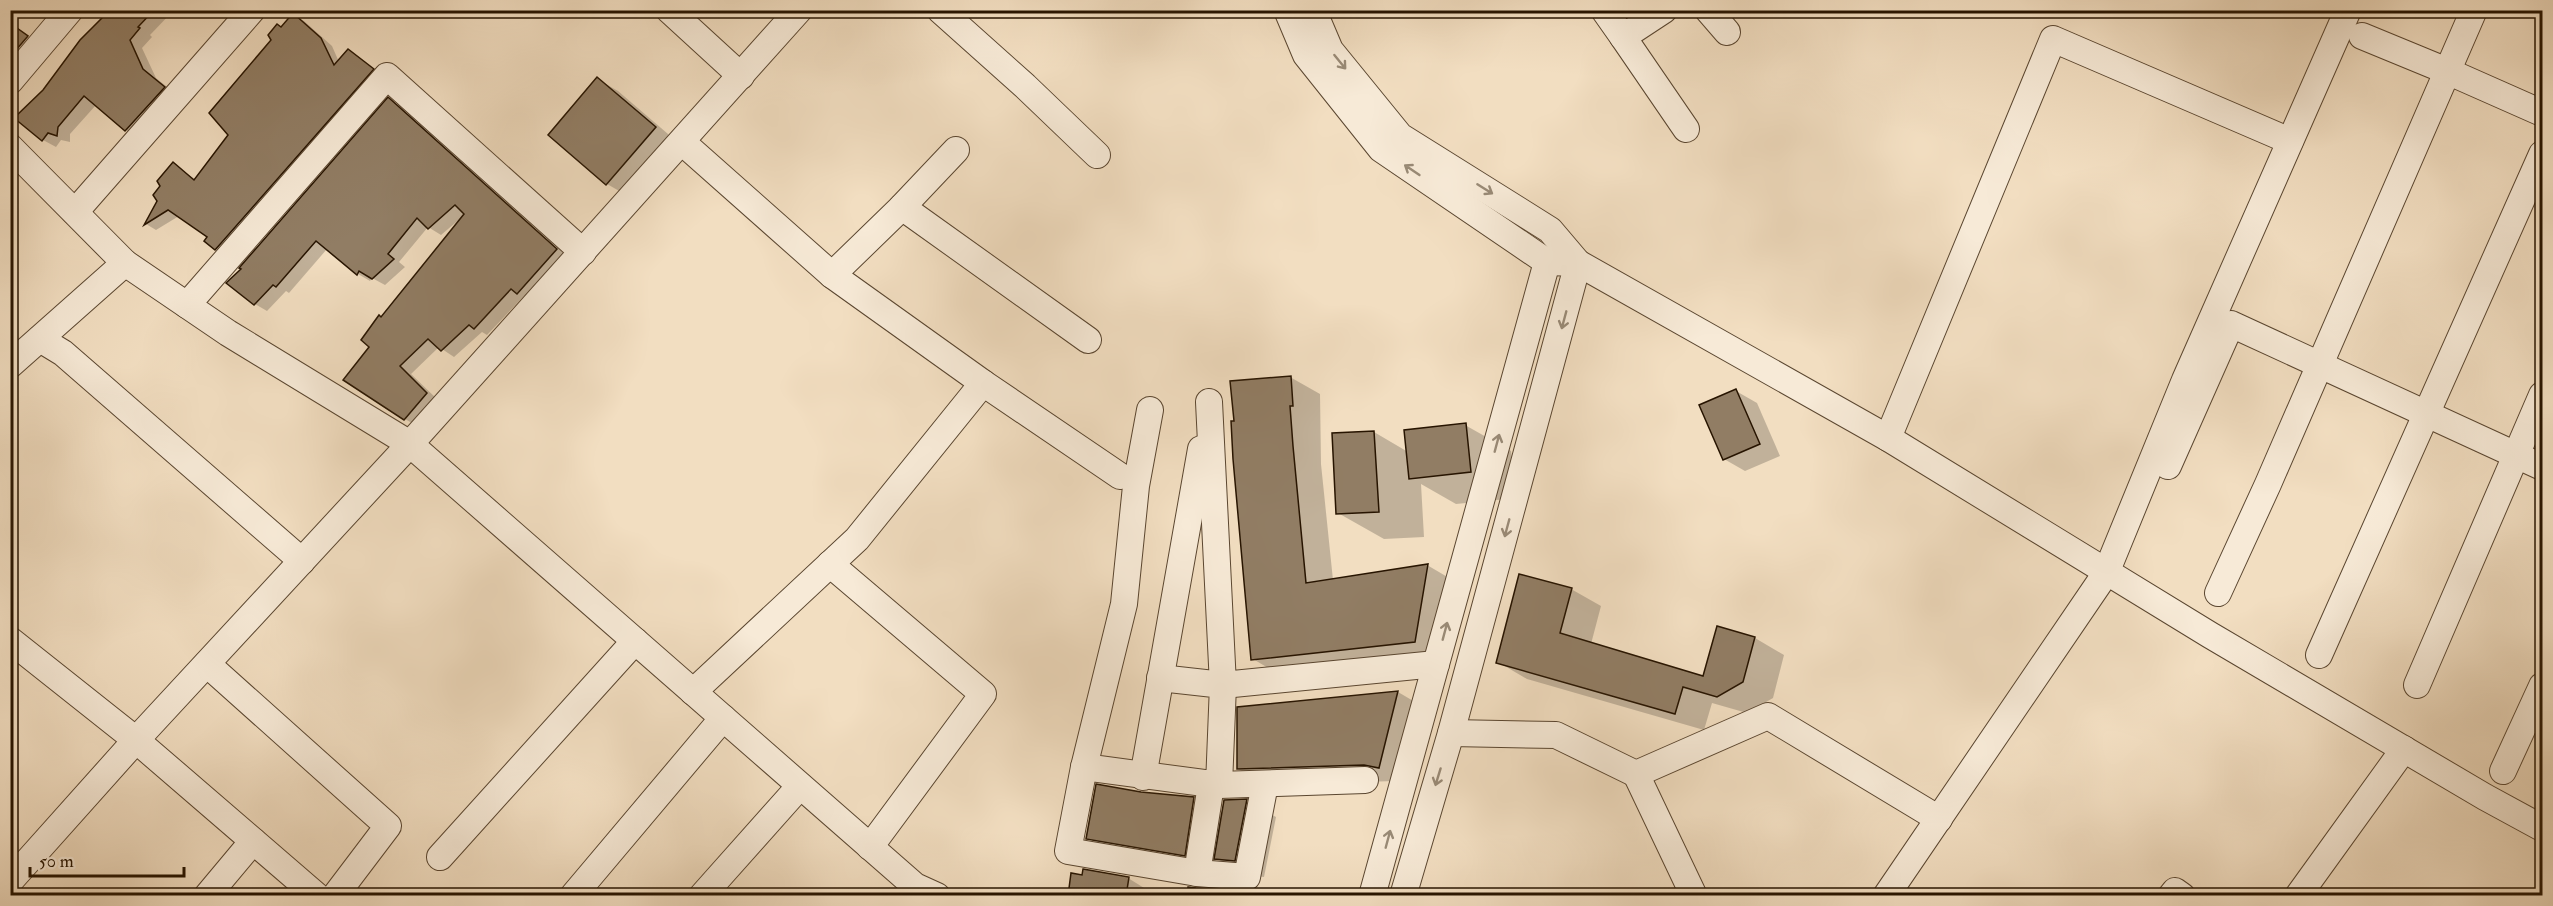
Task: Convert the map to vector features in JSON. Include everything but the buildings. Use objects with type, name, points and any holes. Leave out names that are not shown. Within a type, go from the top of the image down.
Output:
[{"type":"street","points":[[10,81],[70,10]]},
{"type":"street","points":[[75,212],[252,10]]},
{"type":"street","points":[[669,10],[741,76]]},
{"type":"street","points":[[10,881],[136,740],[410,444],[799,10]]},
{"type":"street","points":[[940,10],[1097,155]]},
{"type":"street","points":[[1287,10],[1306,55],[1381,149],[1547,262],[1578,263]]},
{"type":"street","points":[[1313,10],[1330,50],[1401,136],[1550,230],[1578,263],[1888,438],[2106,573],[2542,828]]},
{"type":"street","points":[[1604,10],[1686,129]]},
{"type":"street","points":[[1623,37],[1664,10]]},
{"type":"street","points":[[1708,10],[1727,32]]},
{"type":"street","points":[[1886,896],[2106,573],[2185,380],[2348,10]]},
{"type":"street","points":[[2218,592],[2474,10]]},
{"type":"street","points":[[2362,36],[2447,70],[2542,113]]},
{"type":"street","points":[[1888,438],[2053,39],[2290,141]]},
{"type":"street","points":[[187,305],[387,76],[583,252]]},
{"type":"street","points":[[682,142],[832,275],[983,383],[1120,476]]},
{"type":"street","points":[[10,147],[124,263],[410,444],[919,892]]},
{"type":"street","points":[[832,275],[902,207],[956,150]]},
{"type":"street","points":[[2319,655],[2542,154]]},
{"type":"street","points":[[902,207],[1088,340]]},
{"type":"street","points":[[1372,896],[1547,262]]},
{"type":"street","points":[[10,365],[124,263]]},
{"type":"street","points":[[1403,896],[1451,733],[1578,263]]},
{"type":"street","points":[[2138,532],[2231,324],[2542,466]]},
{"type":"street","points":[[40,339],[63,353],[302,561]]},
{"type":"street","points":[[693,692],[857,539],[983,383]]},
{"type":"street","points":[[2417,685],[2542,395]]},
{"type":"street","points":[[1143,777],[1209,402],[1223,685],[1215,785],[1197,873]]},
{"type":"street","points":[[1150,410],[1136,486],[1124,604],[1084,767],[1068,851],[1197,873],[1248,877],[1264,784]]},
{"type":"street","points":[[830,564],[984,694],[870,847]]},
{"type":"street","points":[[10,640],[136,740],[316,896]]},
{"type":"street","points":[[440,856],[635,641]]},
{"type":"street","points":[[207,664],[388,826],[335,896]]},
{"type":"street","points":[[1160,678],[1223,685],[1436,664]]},
{"type":"street","points":[[2503,771],[2542,686]]},
{"type":"street","points":[[1636,774],[1768,716],[1939,819]]},
{"type":"street","points":[[573,896],[723,718]]},
{"type":"street","points":[[1451,733],[1556,735],[1636,774],[1694,896]]},
{"type":"street","points":[[2298,896],[2404,749]]},
{"type":"street","points":[[1084,767],[1143,777],[1215,785],[1365,780]]},
{"type":"street","points":[[702,896],[800,786]]},
{"type":"street","points":[[207,896],[253,841]]},
{"type":"street","points":[[2171,896],[2175,891],[2182,896]]}]
